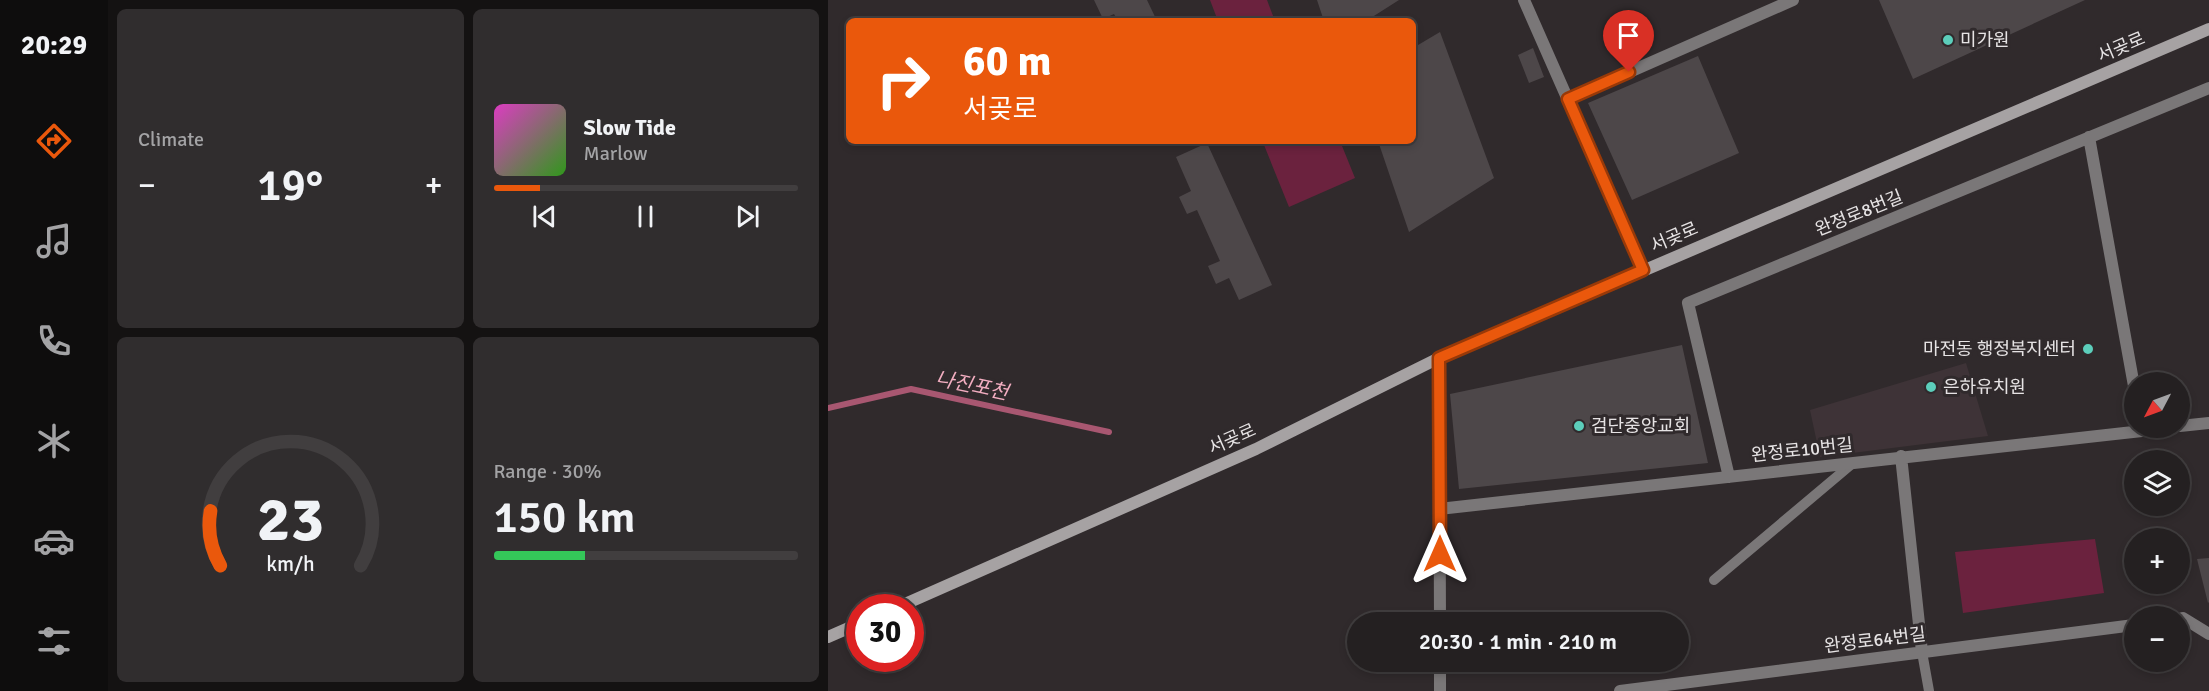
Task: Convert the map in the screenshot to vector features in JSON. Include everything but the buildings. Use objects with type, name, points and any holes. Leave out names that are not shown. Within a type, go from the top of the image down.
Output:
[{"type":"main road","name":"서곶로","points":[[924,596],[1256,449],[1439,358],[2209,29]]},
{"type":"main road","points":[[828,637],[846,629]]},
{"type":"street","points":[[1524,0],[1643,270]]},
{"type":"street","points":[[1568,99],[1793,0]]},
{"type":"street","name":"완정로8번길","points":[[1729,477],[1688,303],[2209,88]]},
{"type":"street","points":[[2089,138],[2131,372]]},
{"type":"street","points":[[1439,358],[1440,612]]},
{"type":"street","points":[[2190,425],[2209,423]]},
{"type":"street","name":"완정로10번길","points":[[1439,509],[2124,431]]},
{"type":"street","points":[[1901,456],[1922,652]]},
{"type":"street","points":[[2190,624],[2209,634]]},
{"type":"street","name":"완정로64번길","points":[[1620,691],[2124,626]]},
{"type":"street","points":[[1440,672],[1440,691]]},
{"type":"lane","points":[[1714,580],[1853,463]]},
{"type":"lane","points":[[1922,652],[1929,691]]},
{"type":"shaded area","points":[[1210,0],[1267,0],[1274,18],[1217,18]]},
{"type":"shaded area","points":[[1341,144],[1355,178],[1289,207],[1264,145]]},
{"type":"shaded area","name":"은하유치원","points":[[1966,363],[1988,436],[1820,457],[1810,410]]},
{"type":"shaded area","points":[[2095,539],[2104,593],[1963,613],[1955,552]]},
{"type":"waterway","name":"나진포천","points":[[828,408],[911,389],[1109,432]]},
{"type":"place","name":"미가원","points":[[1948,40]]},
{"type":"place","name":"마전동 행정복지센터","points":[[2088,349]]},
{"type":"place","name":"은하유치원","points":[[1931,387]]},
{"type":"place","name":"검단중앙교회","points":[[1579,426]]},
{"type":"route","points":[[1440,554],[1439,358],[1643,270],[1568,99],[1629,72]]}]
